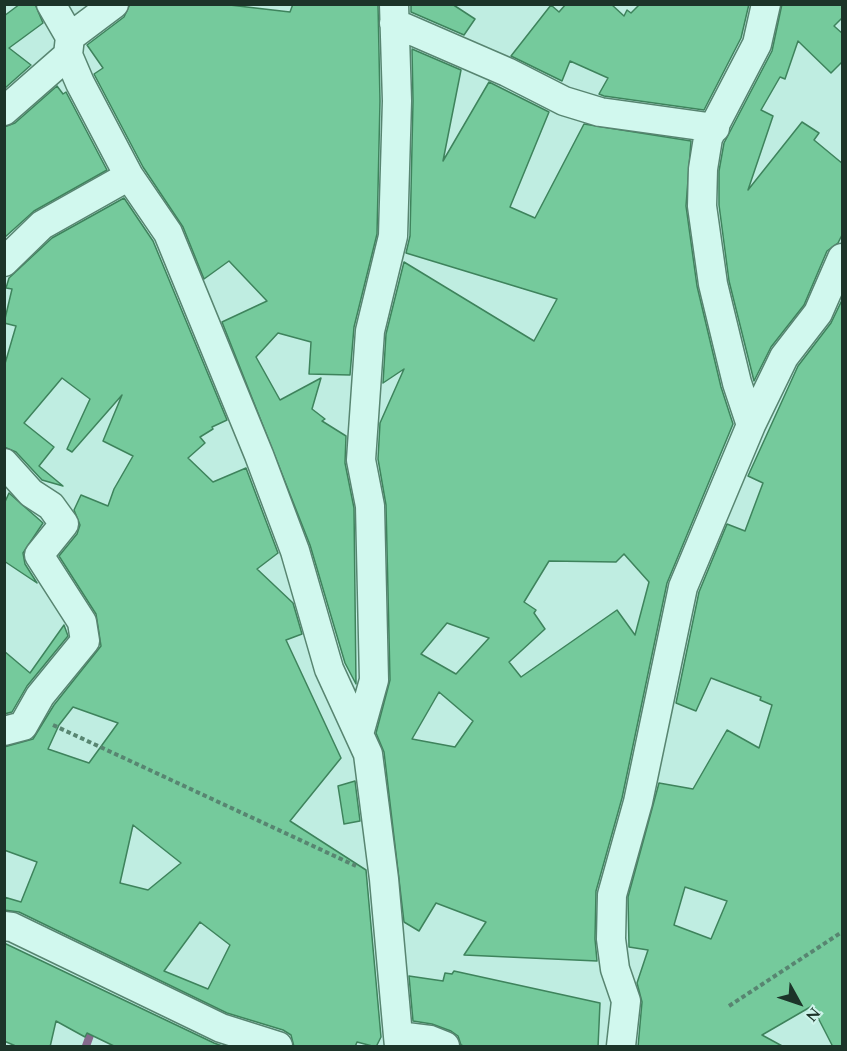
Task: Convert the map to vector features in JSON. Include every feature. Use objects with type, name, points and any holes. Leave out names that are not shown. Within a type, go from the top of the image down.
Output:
[{"type":"street","points":[[51,4],[129,176],[172,243],[259,455],[295,551],[329,669],[368,754],[374,785],[384,879],[398,1041],[430,1040],[445,1047]]},
{"type":"street","points":[[4,111],[114,4]]},
{"type":"street","points":[[751,425],[737,383],[706,243],[702,206],[703,169],[708,138],[757,44],[766,4]]},
{"type":"street","points":[[359,734],[374,680],[371,518],[361,460],[370,331],[393,236],[397,101],[394,14],[564,101],[600,112],[715,128]]},
{"type":"street","points":[[4,262],[42,225],[129,176]]},
{"type":"street","points":[[621,1047],[626,1001],[615,969],[611,939],[612,895],[638,802],[683,587],[751,425],[784,357],[818,313],[843,258]]},
{"type":"street","points":[[4,463],[31,493],[51,506],[64,524],[39,555],[82,622],[85,641],[40,696],[23,726],[4,731]]},
{"type":"street","points":[[4,926],[12,927],[221,1028],[278,1047]]},
{"type":"path","points":[[30,714],[384,879]]},
{"type":"path","points":[[729,1006],[843,932]]},
{"type":"building","points":[[20,4],[35,4],[43,23],[9,48],[31,65],[4,89],[4,16]]},
{"type":"building","points":[[130,4],[221,4],[290,12],[293,4],[378,4],[380,101],[377,234],[354,327],[350,375],[309,374],[311,342],[278,333],[256,357],[280,400],[321,378],[312,409],[325,419],[322,421],[346,436],[345,463],[354,508],[356,684],[345,663],[310,545],[222,322],[267,301],[229,261],[204,279],[183,227],[143,167],[94,74],[103,68],[87,45],[124,17]]},
{"type":"building","points":[[411,4],[452,4],[475,19],[464,35],[411,12]]},
{"type":"building","points":[[566,4],[611,4],[624,16],[627,10],[631,13],[640,4],[749,4],[741,38],[704,110],[604,96],[599,94],[608,78],[570,61],[562,81],[511,56],[551,5],[559,12]]},
{"type":"building","points":[[782,4],[843,4],[843,17],[834,26],[843,34],[843,61],[831,73],[798,41],[785,79],[780,77],[761,110],[773,116],[748,190],[802,122],[819,133],[814,140],[843,164],[843,233],[838,243],[827,251],[804,305],[771,347],[754,381],[729,281],[719,205],[719,171],[724,143],[772,51]]},
{"type":"building","points":[[412,49],[461,70],[443,161],[489,82],[549,112],[510,207],[535,218],[584,124],[691,141],[686,206],[697,286],[721,387],[733,424],[667,583],[622,798],[596,891],[597,961],[464,955],[486,922],[436,903],[419,931],[404,922],[384,752],[376,733],[390,680],[386,505],[378,459],[380,423],[404,369],[383,383],[386,334],[404,262],[534,341],[557,299],[406,253],[410,236]],"holes":[[[624,554],[649,582],[635,635],[617,610],[521,677],[509,662],[545,629],[534,613],[536,610],[524,602],[549,561],[616,562]],[[447,623],[489,638],[456,674],[421,654]],[[439,692],[473,721],[455,747],[412,739]]]},
{"type":"building","points":[[57,86],[63,94],[66,92],[107,170],[34,211],[4,238],[4,127],[15,123]]},
{"type":"building","points":[[124,198],[153,241],[227,420],[212,427],[213,429],[200,437],[205,443],[188,458],[213,482],[246,468],[278,553],[257,569],[293,603],[302,634],[286,640],[341,758],[290,821],[366,870],[381,1037],[376,1047],[357,1042],[355,1047],[294,1047],[291,1035],[283,1030],[227,1013],[19,912],[4,910],[4,897],[21,902],[37,862],[4,850],[4,747],[33,739],[54,705],[101,646],[96,614],[59,556],[77,534],[80,525],[74,510],[81,495],[108,506],[114,489],[133,456],[103,441],[122,395],[72,452],[67,449],[90,399],[62,378],[24,423],[54,447],[39,466],[63,486],[42,480],[16,452],[4,447],[4,367],[16,326],[4,323],[12,289],[6,288],[9,278],[52,238]],"holes":[[[73,707],[118,723],[89,763],[48,749],[59,725]],[[133,825],[181,863],[148,890],[120,883]],[[200,922],[230,945],[208,989],[164,971]]]},
{"type":"building","points":[[843,298],[843,1047],[833,1047],[812,1006],[762,1035],[784,1047],[638,1047],[642,1002],[637,983],[648,950],[629,947],[628,897],[659,783],[693,789],[727,730],[759,748],[772,705],[760,700],[761,697],[711,678],[696,711],[676,703],[699,592],[727,524],[745,531],[763,483],[748,476],[798,366],[831,323]],"holes":[[[685,887],[727,901],[711,939],[674,925]]]},
{"type":"building","points":[[9,493],[43,523],[23,553],[25,564],[37,583],[4,561],[4,504]]},
{"type":"building","points":[[64,625],[68,636],[27,686],[12,712],[4,714],[4,651],[30,673]]},
{"type":"building","points":[[355,781],[360,821],[344,824],[338,786]]},
{"type":"building","points":[[4,943],[225,1047],[116,1047],[87,1033],[85,1037],[56,1021],[50,1047],[18,1047],[4,1041]]},
{"type":"building","points":[[454,971],[600,1003],[598,1047],[466,1047],[461,1045],[458,1036],[451,1031],[432,1024],[413,1021],[409,976],[443,981],[445,973],[452,974]]},
{"type":"waterway","points":[[86,1046],[93,1027]]}]
